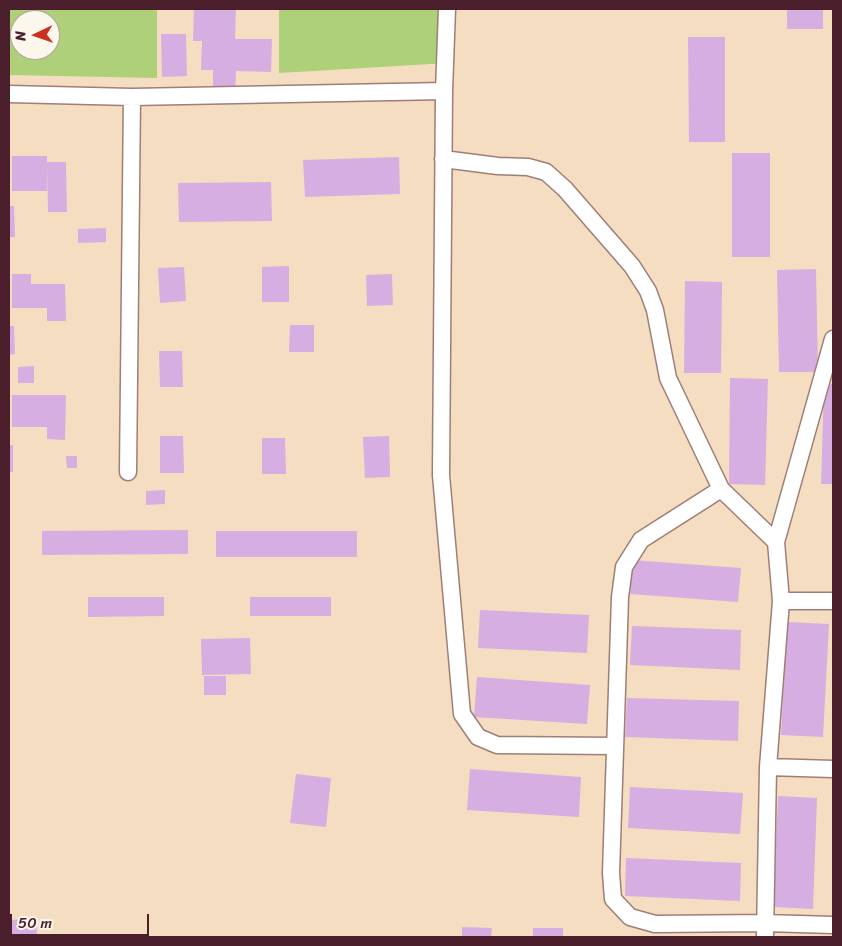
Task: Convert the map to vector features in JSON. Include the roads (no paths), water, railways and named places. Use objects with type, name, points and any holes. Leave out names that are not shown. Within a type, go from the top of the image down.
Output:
[{"type":"street","points":[[447,9],[443,159],[441,475],[462,714],[478,737],[497,745],[615,746]]},
{"type":"street","points":[[9,94],[132,97],[444,91]]},
{"type":"street","points":[[128,472],[132,97]]},
{"type":"street","points":[[443,159],[498,166],[528,167],[546,172],[565,189],[632,266],[648,291],[655,310],[668,378],[721,489],[776,542]]},
{"type":"street","points":[[765,930],[768,767],[781,601],[776,542],[833,339]]},
{"type":"street","points":[[721,489],[641,540],[624,567],[620,597],[615,746],[611,874],[613,899],[630,917],[655,924],[765,930],[833,925]]},
{"type":"street","points":[[781,601],[833,601]]},
{"type":"street","points":[[768,767],[833,769]]}]
